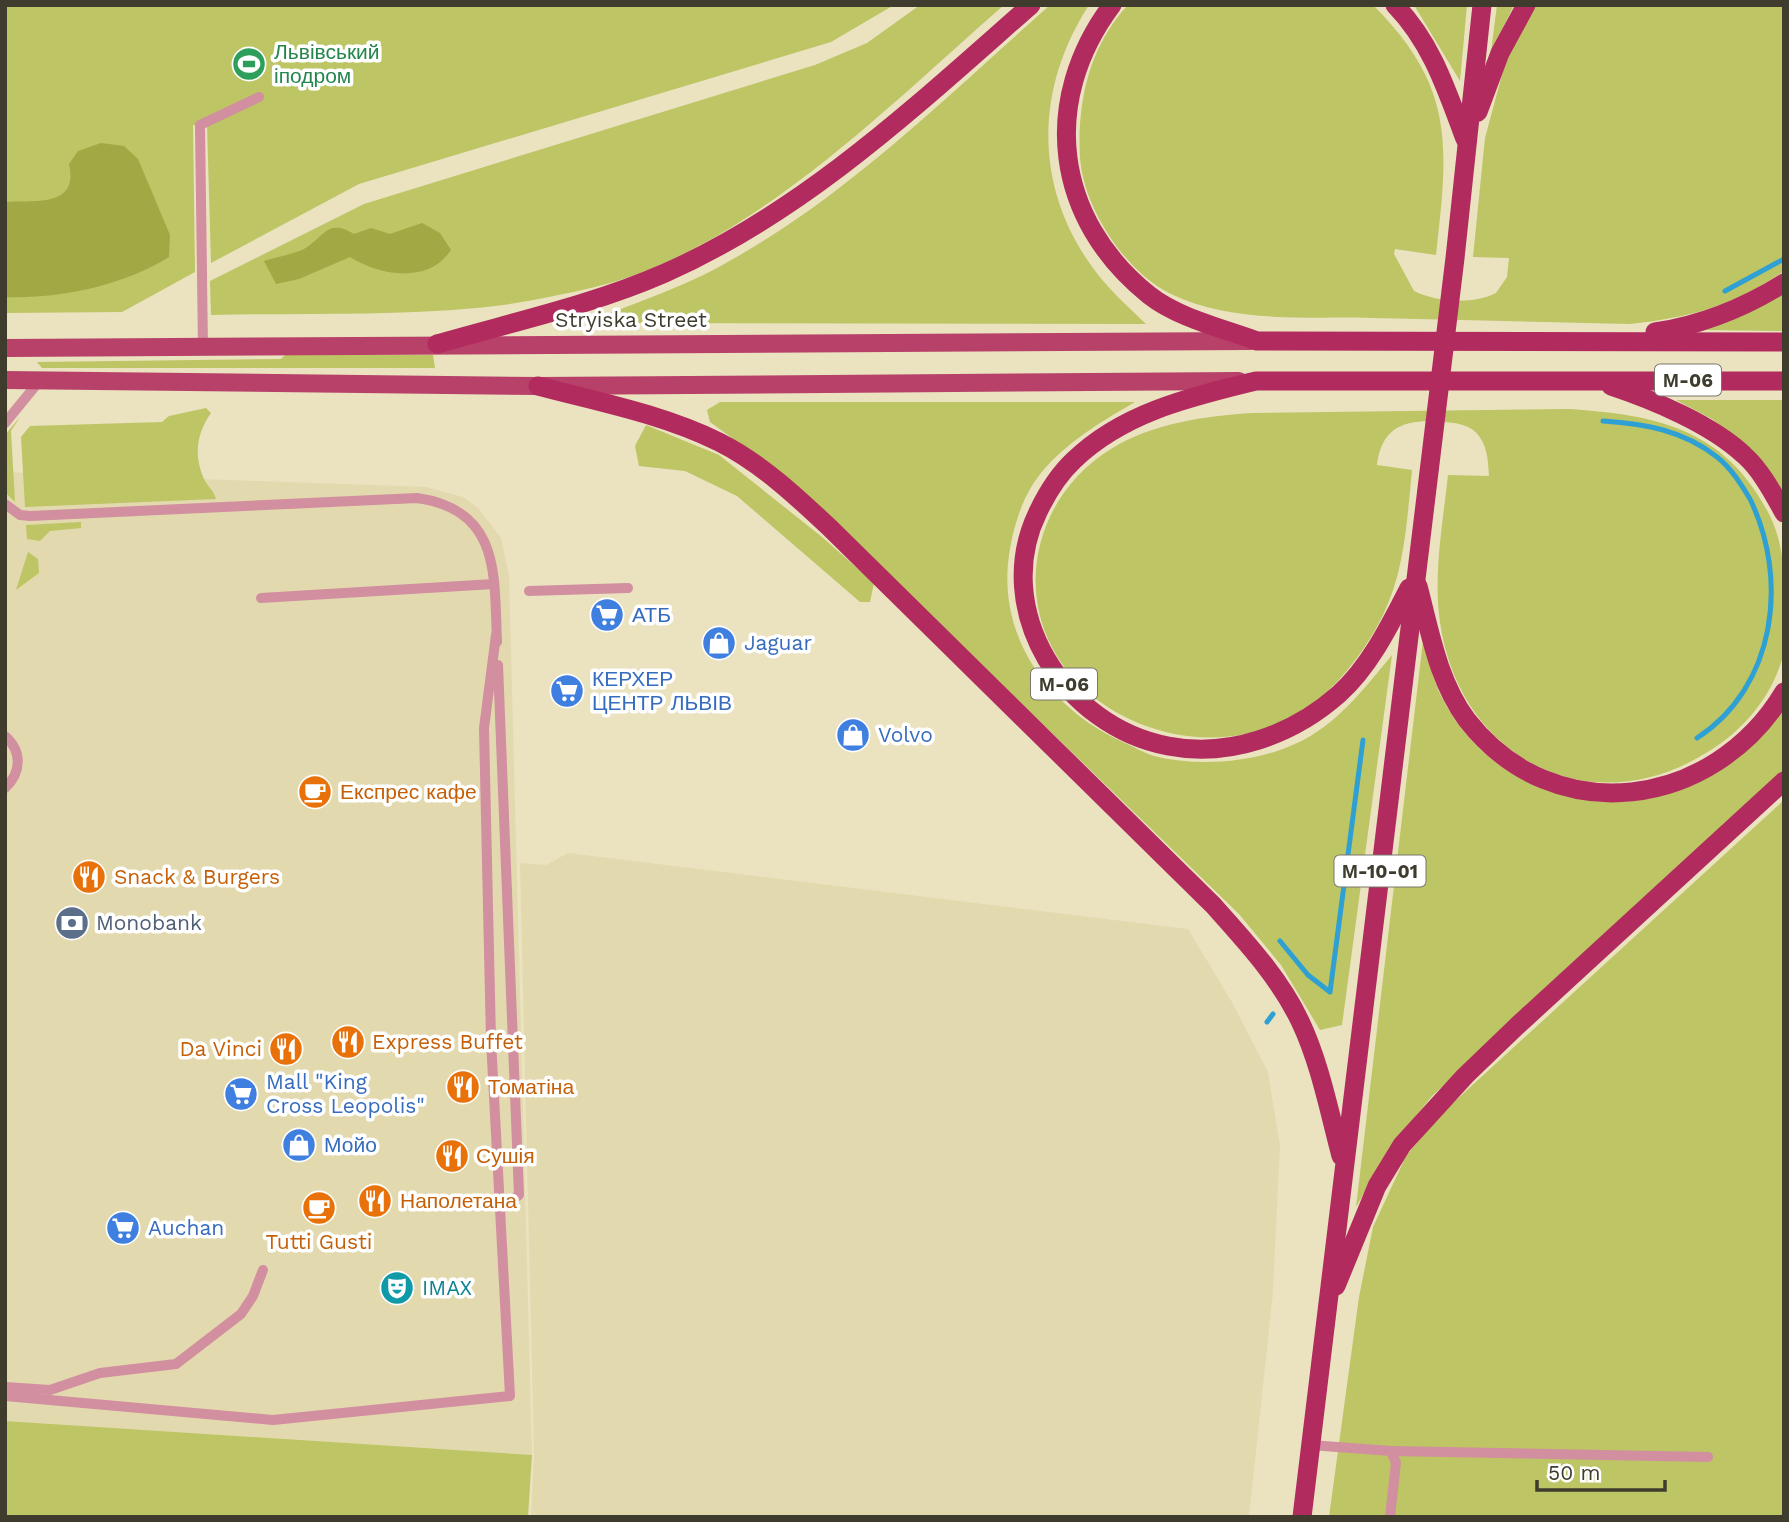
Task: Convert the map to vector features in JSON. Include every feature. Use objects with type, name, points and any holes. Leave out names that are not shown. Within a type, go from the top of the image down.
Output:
[{"type":"highway","points":[[437,344],[594,299],[664,273],[736,238],[795,200],[871,144],[1031,5]]},
{"type":"highway","points":[[1112,5],[1093,30],[1069,89],[1064,124],[1067,158],[1075,192],[1090,227],[1114,261],[1150,296],[1196,319],[1257,341],[1784,342]]},
{"type":"highway","points":[[1395,5],[1410,21],[1434,58],[1467,143]]},
{"type":"highway","name":"М-06","points":[[1482,5],[1455,258],[1431,463],[1416,575],[1387,630],[1341,693],[1308,718],[1277,735],[1241,746],[1198,749],[1168,746],[1138,738],[1101,716],[1070,692],[1047,662],[1025,610],[1024,553],[1031,527],[1048,492],[1073,460],[1142,414],[1189,397],[1256,381],[1593,380],[1784,381]]},
{"type":"highway","points":[[1467,143],[1500,53],[1525,5]]},
{"type":"highway","points":[[1600,340],[1678,329],[1714,318],[1754,302],[1784,283]]},
{"type":"highway","points":[[1593,380],[1643,397],[1685,416],[1744,455],[1771,489],[1784,513]]},
{"type":"highway","points":[[538,386],[651,415],[720,443],[787,488],[830,528],[1213,905],[1254,950],[1299,1020],[1319,1076],[1344,1167]]},
{"type":"highway","points":[[1416,575],[1435,655],[1449,690],[1466,718],[1502,755],[1546,782],[1569,789],[1608,794],[1636,792],[1691,777],[1724,758],[1751,736],[1771,713],[1784,692]]},
{"type":"highway","name":"М-10-01","points":[[1302,1517],[1416,575]]},
{"type":"highway","points":[[1326,1310],[1377,1186],[1402,1145],[1465,1076],[1517,1026],[1784,781]]},
{"type":"main road","name":"Stryiska Street","points":[[5,348],[203,349],[437,344],[1257,341]]},
{"type":"main road","points":[[5,380],[538,386],[1256,381]]},
{"type":"lane","points":[[203,349],[200,125],[259,97]]},
{"type":"lane","points":[[5,423],[41,379]]},
{"type":"lane","points":[[5,505],[20,515],[30,516],[417,498],[437,501],[457,510],[474,524],[486,542],[494,584],[519,1195],[500,1208]]},
{"type":"lane","points":[[261,598],[494,584]]},
{"type":"lane","points":[[529,591],[628,588]]},
{"type":"lane","points":[[5,1396],[273,1420],[510,1396],[491,1040],[484,728],[496,635]]},
{"type":"lane","points":[[5,788],[12,781],[18,766],[16,750],[6,735]]},
{"type":"lane","points":[[5,1387],[50,1390],[100,1373],[176,1364],[241,1314],[253,1296],[263,1270]]},
{"type":"lane","points":[[1310,1445],[1391,1451],[1708,1457]]},
{"type":"lane","points":[[1390,1517],[1396,1462],[1391,1451]]},
{"type":"shaded area","name":"Mall \"King Cross Leopolis\"","points":[[5,472],[427,487],[463,497],[478,508],[501,538],[509,575],[532,1455],[5,1421]]},
{"type":"shaded area","points":[[568,853],[1188,929],[1232,1002],[1268,1072],[1280,1146],[1273,1292],[1249,1517],[531,1517],[534,1456],[520,863],[546,865]]},
{"type":"green space","points":[[5,5],[894,5],[831,42],[359,184],[211,263],[207,125],[193,125],[195,272],[122,312],[5,313]]},
{"type":"green space","points":[[920,5],[1004,5],[863,130],[812,171],[759,210],[704,243],[648,270],[591,288],[490,307],[377,313],[211,315],[210,281],[364,204],[815,65],[867,43]]},
{"type":"green space","points":[[1050,5],[1089,5],[1059,67],[1051,100],[1048,133],[1050,165],[1058,198],[1070,230],[1094,270],[1146,324],[585,323],[717,268],[807,212],[891,146]]},
{"type":"green space","points":[[1128,5],[1373,5],[1400,35],[1420,64],[1433,92],[1440,120],[1443,150],[1443,182],[1436,255],[1395,249],[1394,254],[1414,291],[1433,298],[1466,301],[1496,293],[1507,277],[1509,258],[1473,257],[1485,138],[1506,60],[1535,5],[1784,5],[1784,271],[1728,302],[1691,314],[1629,324],[1271,317],[1195,304],[1154,284],[1123,254],[1098,217],[1083,176],[1080,157],[1081,116],[1088,76],[1104,38]]},
{"type":"green space","points":[[1414,5],[1467,5],[1460,81]]},
{"type":"green space","points":[[1497,5],[1514,5],[1491,52]]},
{"type":"green space","points":[[101,143],[124,146],[138,159],[170,235],[169,257],[131,276],[90,289],[47,296],[5,297],[5,202],[41,201],[61,195],[70,178],[69,164],[78,151]]},
{"type":"green space","points":[[422,223],[440,233],[451,250],[442,261],[417,272],[375,269],[350,257],[299,279],[276,284],[264,261],[302,250],[331,229],[345,229],[354,234],[371,228],[390,234]]},
{"type":"green space","points":[[1784,293],[1784,331],[1702,330]]},
{"type":"green space","points":[[285,355],[433,355],[435,368],[42,368],[37,362],[281,359]]},
{"type":"green space","points":[[1676,400],[1784,400],[1784,494],[1743,443],[1712,419]]},
{"type":"green space","points":[[720,402],[1135,402],[1063,450],[1030,489],[1016,521],[1009,555],[1007,586],[1012,615],[1021,642],[1034,668],[1052,691],[1098,729],[1150,755],[1189,761],[1225,761],[1261,755],[1295,744],[1336,717],[1392,655],[1342,1025],[1320,1030],[1281,965],[1239,914],[794,483],[710,422],[707,410]]},
{"type":"green space","points":[[206,408],[211,413],[202,429],[198,454],[204,479],[216,499],[25,507],[21,437],[30,426],[162,422],[169,416]]},
{"type":"green space","points":[[1569,409],[1632,416],[1660,423],[1711,445],[1733,463],[1752,487],[1770,516],[1781,548],[1785,643],[1783,656],[1771,686],[1754,712],[1732,735],[1706,753],[1661,774],[1617,782],[1575,779],[1536,766],[1501,742],[1473,710],[1452,669],[1438,604],[1440,548],[1448,475],[1489,476],[1486,452],[1481,439],[1474,431],[1460,424],[1431,421],[1408,423],[1391,433],[1385,441],[1377,465],[1412,470],[1401,562],[1390,598],[1364,647],[1340,678],[1312,705],[1279,724],[1226,737],[1200,737],[1173,734],[1123,716],[1100,702],[1079,684],[1057,655],[1042,624],[1036,591],[1037,559],[1046,527],[1061,497],[1083,471],[1111,449],[1144,433],[1180,422],[1253,413]]},
{"type":"green space","points":[[20,417],[11,431],[15,502],[5,492],[5,435]]},
{"type":"green space","points":[[646,425],[719,455],[822,537],[874,583],[870,602],[860,602],[737,496],[685,471],[639,466],[635,446]]},
{"type":"green space","points":[[81,522],[81,528],[50,531],[40,541],[27,539],[26,525]]},
{"type":"green space","points":[[28,552],[38,559],[39,573],[16,590]]},
{"type":"green space","points":[[1423,641],[1441,696],[1469,738],[1505,769],[1548,790],[1605,802],[1634,801],[1661,795],[1699,772],[1784,704],[1784,773],[1432,1096],[1390,1148],[1356,1207]]},
{"type":"green space","points":[[1784,800],[1784,1517],[1329,1517],[1359,1297],[1373,1227],[1406,1156],[1442,1113]]},
{"type":"green space","points":[[5,1421],[532,1455],[528,1517],[5,1517]]},
{"type":"waterway","points":[[1725,291],[1784,259]]},
{"type":"waterway","points":[[1603,421],[1663,430],[1704,448],[1722,461],[1739,482],[1750,499],[1762,530],[1769,563],[1771,596],[1768,629],[1759,661],[1744,690],[1724,716],[1697,738]]},
{"type":"waterway","points":[[1280,941],[1308,975],[1330,992],[1363,740]]},
{"type":"waterway","points":[[1267,1022],[1273,1014]]},
{"type":"place","name":"Львівський іподром","points":[[249,64]]},
{"type":"place","name":"АТБ","points":[[607,615]]},
{"type":"place","name":"Jaguar","points":[[719,643]]},
{"type":"place","name":"КЕРХЕР ЦЕНТР ЛЬВІВ","points":[[567,691]]},
{"type":"place","name":"Volvo","points":[[853,735]]},
{"type":"place","name":"Експрес кафе","points":[[315,792]]},
{"type":"place","name":"Snack & Burgers","points":[[89,877]]},
{"type":"place","name":"Monobank","points":[[72,923]]},
{"type":"place","name":"Express Buffet","points":[[348,1042]]},
{"type":"place","name":"Da Vinci","points":[[286,1049]]},
{"type":"place","name":"Томатіна","points":[[463,1087]]},
{"type":"place","name":"Mall \"King Cross Leopolis\"","points":[[241,1094]]},
{"type":"place","name":"Мойо","points":[[299,1145]]},
{"type":"place","name":"Сушія","points":[[452,1156]]},
{"type":"place","name":"Наполетана","points":[[375,1201]]},
{"type":"place","name":"Tutti Gusti","points":[[319,1208]]},
{"type":"place","name":"Auchan","points":[[123,1228]]},
{"type":"place","name":"IMAX","points":[[397,1288]]}]
